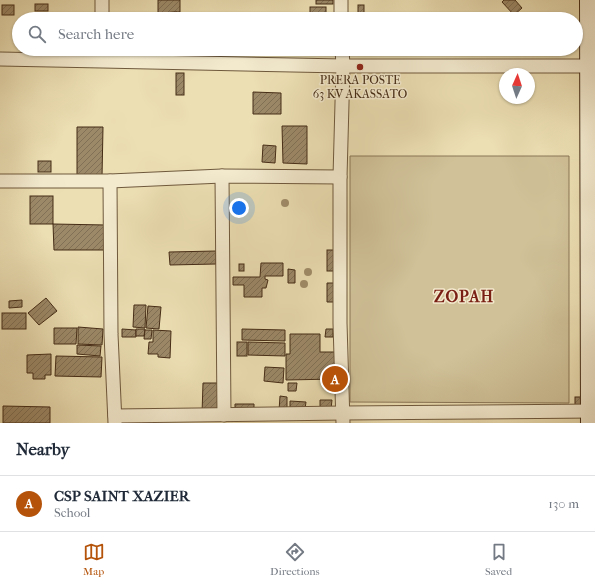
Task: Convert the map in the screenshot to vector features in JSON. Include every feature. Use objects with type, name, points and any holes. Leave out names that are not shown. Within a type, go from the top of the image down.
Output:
[{"type":"street","points":[[102,0],[102,12]]},
{"type":"street","points":[[341,0],[341,12]]},
{"type":"street","points":[[110,181],[112,334],[115,420],[224,415],[343,418],[592,415],[592,66],[589,0]]},
{"type":"street","points":[[0,59],[76,56]]},
{"type":"street","points":[[124,56],[343,66],[592,66]]},
{"type":"street","points":[[342,56],[340,177],[340,323],[343,418]]},
{"type":"street","points":[[0,181],[110,181],[222,176],[340,177]]},
{"type":"street","points":[[222,176],[224,415]]},
{"type":"shaded area","points":[[350,156],[569,156],[569,403],[350,402]]},
{"type":"building","points":[[158,0],[180,0],[180,12],[158,12]]},
{"type":"building","points":[[316,0],[333,0],[333,4],[316,4]]},
{"type":"building","points":[[504,0],[515,0],[522,8],[517,12],[511,12],[502,2]]},
{"type":"building","points":[[35,4],[48,4],[48,11],[35,11]]},
{"type":"building","points":[[2,5],[14,5],[14,12],[12,12],[12,15],[2,15]]},
{"type":"building","points":[[358,5],[364,5],[364,12],[358,12]]},
{"type":"building","points":[[310,7],[326,7],[326,12],[310,12]]},
{"type":"building","points":[[176,73],[184,73],[184,95],[176,95]]},
{"type":"building","points":[[253,92],[281,93],[281,114],[253,114]]},
{"type":"building","points":[[282,126],[307,126],[307,164],[283,163]]},
{"type":"building","points":[[77,127],[103,127],[102,177],[77,176]]},
{"type":"building","points":[[263,145],[276,146],[275,163],[262,162]]},
{"type":"building","points":[[38,161],[51,161],[51,172],[38,172]]},
{"type":"building","points":[[30,196],[53,196],[53,224],[30,224]]},
{"type":"building","points":[[53,224],[106,225],[106,250],[54,250]]},
{"type":"building","points":[[327,250],[334,250],[334,271],[327,271]]},
{"type":"building","points":[[216,251],[216,264],[170,265],[169,252]]},
{"type":"building","points":[[261,263],[283,263],[283,276],[265,276],[265,279],[268,280],[266,288],[262,288],[262,297],[244,297],[244,285],[233,285],[233,277],[260,277]]},
{"type":"building","points":[[239,264],[244,264],[244,271],[239,271]]},
{"type":"building","points":[[288,269],[295,270],[295,283],[288,283]]},
{"type":"building","points":[[327,283],[335,283],[334,302],[327,302]]},
{"type":"building","points":[[46,298],[57,311],[39,325],[28,313]]},
{"type":"building","points":[[22,300],[22,307],[9,308],[9,301]]},
{"type":"building","points":[[134,305],[146,305],[145,328],[133,327]]},
{"type":"building","points":[[148,306],[161,307],[159,329],[146,328]]},
{"type":"building","points":[[2,313],[26,313],[26,329],[2,329]]},
{"type":"building","points":[[78,327],[103,329],[102,345],[78,344]]},
{"type":"building","points":[[54,328],[77,328],[76,344],[54,344]]},
{"type":"building","points":[[122,329],[136,330],[136,337],[122,337]]},
{"type":"building","points":[[136,329],[145,329],[144,336],[136,336]]},
{"type":"building","points":[[242,329],[285,330],[285,341],[242,340]]},
{"type":"building","points":[[326,329],[333,329],[333,337],[325,337]]},
{"type":"building","points":[[145,330],[152,330],[151,339],[144,339]]},
{"type":"building","points":[[153,330],[171,331],[170,358],[158,357],[158,354],[148,354],[149,342],[153,342]]},
{"type":"building","points":[[290,334],[320,334],[320,352],[335,352],[335,379],[286,380],[286,354],[290,354]]},
{"type":"building","points":[[237,342],[247,342],[247,356],[237,356]]},
{"type":"building","points":[[248,342],[285,343],[285,356],[248,355]]},
{"type":"building","points":[[77,345],[101,346],[100,356],[77,354]]},
{"type":"building","points":[[51,354],[51,375],[45,375],[45,379],[33,379],[33,373],[27,373],[27,355]]},
{"type":"building","points":[[56,356],[102,357],[101,377],[55,376]]},
{"type":"building","points":[[265,367],[284,368],[283,383],[264,381]]},
{"type":"building","points":[[203,383],[221,383],[220,414],[202,414]]},
{"type":"building","points":[[288,383],[297,383],[296,391],[288,391]]},
{"type":"building","points":[[280,396],[287,397],[287,411],[279,411]]},
{"type":"building","points":[[575,397],[581,397],[581,408],[575,408]]},
{"type":"building","points":[[320,400],[332,400],[331,409],[320,409]]},
{"type":"building","points":[[290,401],[306,402],[305,409],[290,408]]},
{"type":"building","points":[[235,404],[254,404],[254,411],[235,413]]},
{"type":"building","points":[[3,406],[50,407],[50,423],[3,423]]},
{"type":"place","name":"PRERA POSTE 63 KV AKASSATO","points":[[360,67]]},
{"type":"place","name":"CSP SAINT XAZIER","points":[[335,379]]},
{"type":"district","name":"ZOPAH","points":[[464,296]]}]
